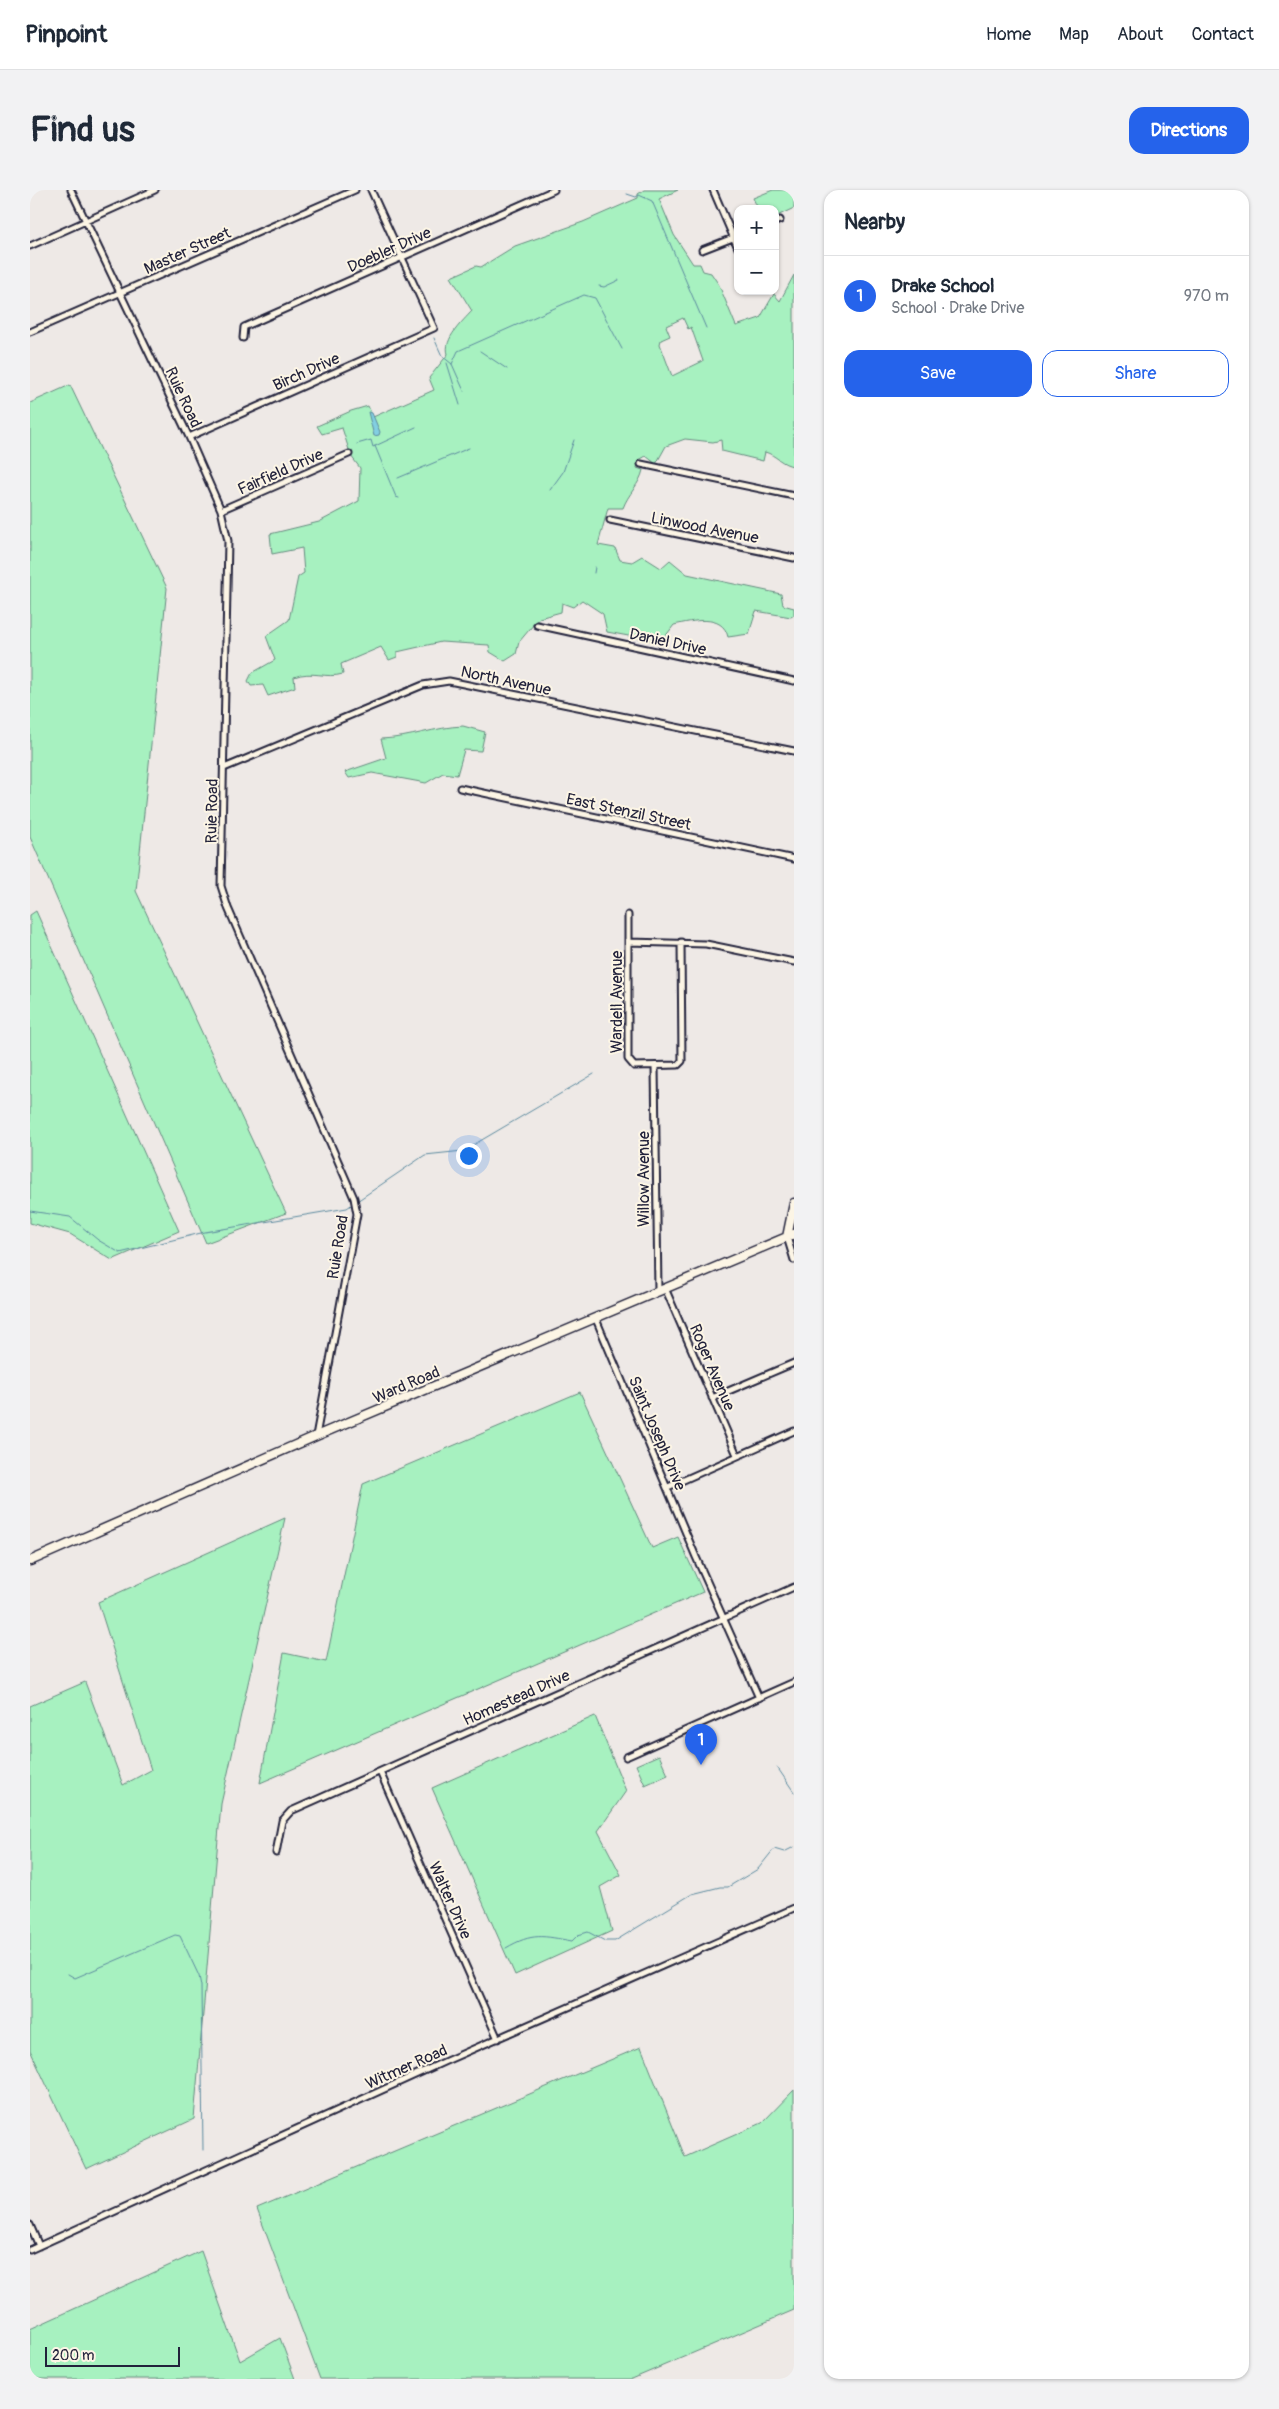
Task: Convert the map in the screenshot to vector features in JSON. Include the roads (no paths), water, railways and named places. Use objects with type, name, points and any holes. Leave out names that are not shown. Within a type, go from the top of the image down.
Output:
[{"type":"main road","points":[[790,1236],[794,1203]]},
{"type":"main road","name":"Ward Road","points":[[30,1560],[316,1436],[790,1236]]},
{"type":"street","name":"Ruie Road","points":[[71,190],[189,437],[221,510],[228,541],[221,886],[228,908],[354,1198],[357,1214],[316,1436]]},
{"type":"street","points":[[30,246],[155,190]]},
{"type":"street","name":"Master Street","points":[[30,332],[355,190]]},
{"type":"street","points":[[371,190],[401,257]]},
{"type":"street","name":"Doebler Drive","points":[[244,338],[244,327],[554,190]]},
{"type":"street","points":[[713,190],[734,233]]},
{"type":"street","points":[[702,250],[734,238]]},
{"type":"street","name":"Birch Drive","points":[[189,437],[434,328],[401,257]]},
{"type":"street","name":"Fairfield Drive","points":[[221,510],[350,454]]},
{"type":"street","points":[[641,464],[794,496]]},
{"type":"street","name":"Linwood Avenue","points":[[610,520],[794,558]]},
{"type":"street","name":"Daniel Drive","points":[[537,625],[794,681]]},
{"type":"street","name":"North Avenue","points":[[224,768],[423,685],[449,681],[794,752]]},
{"type":"street","name":"East Stenzil Street","points":[[460,788],[794,859]]},
{"type":"street","name":"Wardell Avenue","points":[[628,915],[628,1059],[634,1066],[678,1065],[682,1061],[682,942]]},
{"type":"street","points":[[629,942],[706,944],[794,962]]},
{"type":"street","name":"Willow Avenue","points":[[655,1067],[661,1290]]},
{"type":"street","points":[[790,1236],[794,1260]]},
{"type":"street","name":"Roger Avenue","points":[[661,1290],[737,1455]]},
{"type":"street","name":"Saint Joseph Drive","points":[[596,1319],[696,1557],[760,1698]]},
{"type":"street","points":[[712,1398],[794,1363]]},
{"type":"street","points":[[668,1487],[794,1431]]},
{"type":"street","name":"Homestead Drive","points":[[276,1853],[282,1821],[291,1811],[794,1587]]},
{"type":"street","points":[[626,1757],[794,1682]]},
{"type":"street","name":"Walter Drive","points":[[380,1772],[498,2039]]},
{"type":"street","name":"Witmer Road","points":[[30,2250],[794,1908]]},
{"type":"street","points":[[30,2225],[39,2246]]},
{"type":"water","points":[[368,412],[372,413],[380,432],[379,435],[374,436]]},
{"type":"waterway","points":[[627,194],[636,197],[639,195],[652,201],[706,328]]},
{"type":"waterway","points":[[599,286],[604,287],[619,280]]},
{"type":"waterway","points":[[452,364],[458,351],[584,295],[595,298],[622,349]]},
{"type":"waterway","points":[[434,338],[442,356],[452,364],[464,391]]},
{"type":"waterway","points":[[480,351],[507,369]]},
{"type":"waterway","points":[[447,363],[460,405]]},
{"type":"waterway","points":[[357,444],[371,440],[373,447],[416,427]]},
{"type":"waterway","points":[[550,490],[563,472],[574,440]]},
{"type":"waterway","points":[[375,446],[396,497],[399,498]]},
{"type":"waterway","points":[[398,478],[469,448]]},
{"type":"waterway","points":[[594,573],[595,567]]},
{"type":"waterway","points":[[357,1201],[425,1155],[463,1151],[594,1074]]},
{"type":"waterway","points":[[30,1211],[70,1217],[98,1240],[120,1253],[205,1232],[347,1208],[354,1203]]},
{"type":"waterway","points":[[777,1767],[794,1792]]},
{"type":"waterway","points":[[506,1948],[531,1937],[572,1941],[578,1935],[588,1932],[605,1941],[615,1941],[692,1894],[720,1887],[728,1887],[758,1869],[774,1849],[784,1852],[794,1847]]},
{"type":"waterway","points":[[68,1974],[75,1978],[175,1935],[180,1936],[199,1976],[201,1986],[203,2150]]},
{"type":"place","name":"Drake School","points":[[701,1765]]}]
